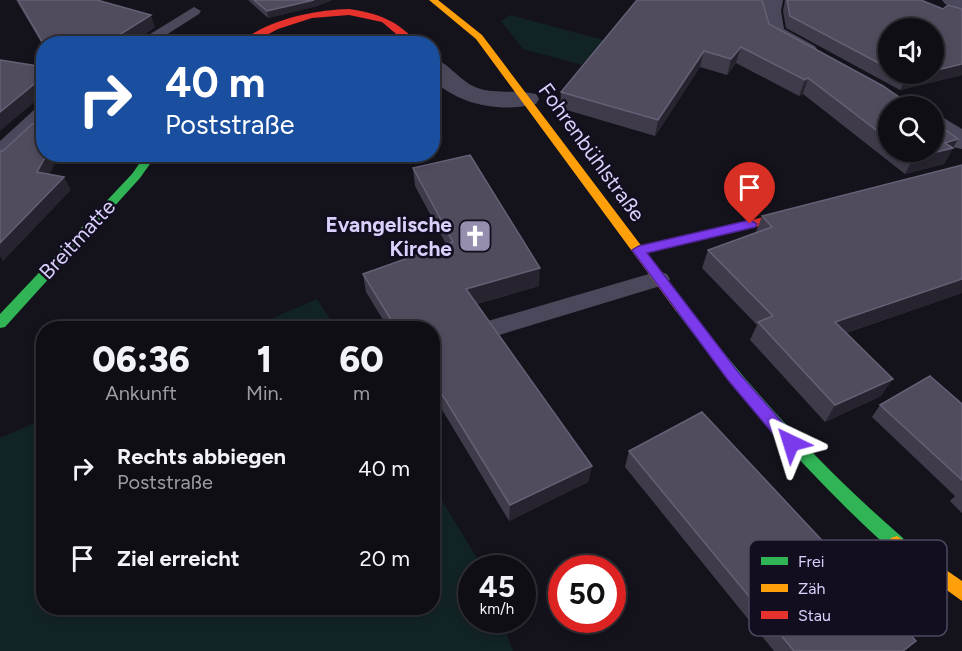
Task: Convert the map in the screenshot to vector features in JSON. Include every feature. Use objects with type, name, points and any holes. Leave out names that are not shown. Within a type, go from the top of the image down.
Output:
[{"type":"main road","name":"Fohrenbühlstraße","points":[[433,0],[479,37],[733,376],[805,460],[859,511],[895,540]]},
{"type":"main road","points":[[259,36],[298,18],[336,12],[362,14],[384,20],[404,36]]},
{"type":"main road","name":"Breitmatte","points":[[0,323],[136,176],[146,162]]},
{"type":"main road","points":[[639,250],[818,208]]},
{"type":"main road","name":"Fohrenbühlstraße","points":[[947,582],[962,592]]},
{"type":"street","points":[[773,0],[770,11],[774,32],[824,61]]},
{"type":"street","points":[[952,0],[962,3]]},
{"type":"street","points":[[440,73],[455,88],[474,97],[492,100],[527,99]]},
{"type":"street","points":[[0,156],[36,122]]},
{"type":"street","points":[[944,129],[962,141]]},
{"type":"lane","points":[[154,36],[194,11]]},
{"type":"lane","points":[[496,327],[659,279]]},
{"type":"shaded area","points":[[510,15],[604,40],[582,65],[523,49],[501,21]]},
{"type":"shaded area","points":[[317,299],[331,321],[266,321]]},
{"type":"shaded area","points":[[36,422],[36,615],[440,615],[440,497],[475,555],[458,555],[458,633],[506,633],[513,651],[0,651],[0,438]]},
{"type":"building","points":[[18,0],[97,0],[151,15],[118,36],[39,36]]},
{"type":"building","points":[[254,0],[314,0],[267,11]]},
{"type":"building","points":[[637,0],[762,0],[769,24],[898,96],[878,96],[878,131],[808,78],[805,80],[741,47],[731,59],[704,51],[658,120],[561,92]]},
{"type":"building","points":[[787,0],[921,0],[943,9],[948,5],[962,9],[962,64],[944,68],[944,18],[878,18],[878,63],[790,16]]},
{"type":"building","points":[[0,60],[36,66],[36,83],[0,112]]},
{"type":"building","points":[[32,124],[36,124],[36,162],[43,162],[37,172],[64,177],[0,243],[0,151],[3,151]]},
{"type":"building","points":[[944,129],[958,139],[945,143],[953,148],[944,150]]},
{"type":"building","points":[[470,155],[540,268],[466,289],[592,466],[510,505],[440,391],[440,321],[392,321],[363,274],[453,242],[413,168]]},
{"type":"building","points":[[962,165],[962,279],[835,322],[893,379],[835,405],[758,322],[773,316],[708,250],[772,227],[762,216]]},
{"type":"building","points":[[930,376],[962,404],[962,480],[880,405]]},
{"type":"building","points":[[702,412],[822,540],[749,540],[749,596],[629,451]]},
{"type":"building","points":[[782,636],[911,636],[916,641],[903,651],[794,651]]},
{"type":"traffic: fast","points":[[0,323],[136,176],[146,162]]},
{"type":"traffic: fast","points":[[681,308],[730,372],[783,433],[838,490],[892,540]]},
{"type":"traffic: slow","points":[[433,0],[479,37],[681,308]]},
{"type":"traffic: slow","points":[[947,581],[962,592]]},
{"type":"traffic: jam","points":[[256,36],[311,15],[330,12],[367,14],[385,20],[406,36]]},
{"type":"traffic: jam","points":[[638,250],[803,212]]},
{"type":"place","name":"Evangelische Kirche","points":[[475,236]]},
{"type":"route","points":[[750,224],[639,250],[733,376],[791,443]]}]
